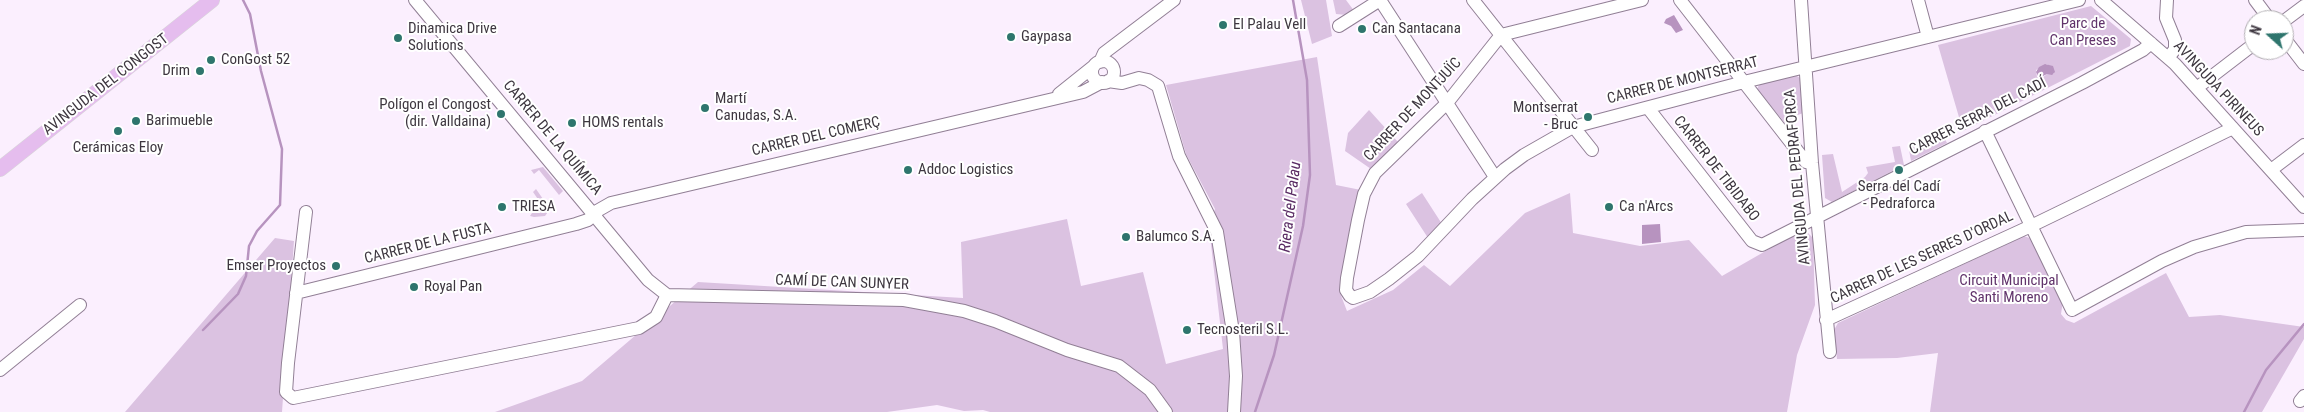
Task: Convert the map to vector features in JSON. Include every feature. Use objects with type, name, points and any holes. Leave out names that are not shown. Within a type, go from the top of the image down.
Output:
[{"type":"main road","name":"AVINGUDA DEL CONGOST","points":[[0,161],[201,0]]},
{"type":"main road","name":"AVINGUDA DEL CONGOST","points":[[0,169],[212,0]]},
{"type":"street","name":"CARRER DE LA QUÍMICA","points":[[415,0],[648,280],[667,295]]},
{"type":"street","points":[[1158,13],[1167,0]]},
{"type":"street","points":[[1105,71],[1110,54],[1116,44],[1174,0]]},
{"type":"street","points":[[1340,26],[1380,0],[1495,177]]},
{"type":"street","points":[[1473,0],[1592,150]]},
{"type":"street","points":[[1501,35],[1642,0]]},
{"type":"street","points":[[1680,0],[1806,162],[1811,158]]},
{"type":"street","name":"AVINGUDA DEL PEDRAFORCA","points":[[1801,0],[1811,158],[1830,352]]},
{"type":"street","points":[[1918,0],[1928,37]]},
{"type":"street","name":"CARRER DE MONTSERRAT","points":[[1350,296],[1353,298],[1370,292],[1418,256],[1495,177],[1524,155],[1573,127],[1744,82],[2079,0]]},
{"type":"street","name":"AVINGUDA PIRINEUS","points":[[2101,0],[2169,57],[2304,207]]},
{"type":"street","points":[[2167,0],[2166,18],[2175,40],[2174,49],[2169,57]]},
{"type":"street","name":"CARRER DE MONTJUÏC","points":[[1350,296],[1346,290],[1347,278],[1364,194],[1375,173],[1447,103],[1501,35]]},
{"type":"street","name":"CARRER SERRA DEL CADÍ","points":[[1817,218],[2143,50],[2151,43]]},
{"type":"street","points":[[2294,51],[2304,64]]},
{"type":"street","points":[[2198,87],[2244,52]]},
{"type":"street","name":"CARRER DEL COMERÇ","points":[[1048,100],[1105,71]]},
{"type":"street","name":"CARRER DEL COMERÇ","points":[[594,213],[611,204],[1083,92],[1105,71]]},
{"type":"street","name":"CARRER DEL COMERÇ","points":[[1105,71],[1122,83],[1132,79],[1148,80],[1158,86],[1179,156],[1218,232],[1233,332],[1236,376],[1234,412]]},
{"type":"street","name":"CARRER DE TIBIDABO","points":[[1648,108],[1752,241],[1762,245],[1817,218]]},
{"type":"street","points":[[1788,138],[1810,128]]},
{"type":"street","name":"CARRER DE LES SERRES D'ORDAL","points":[[1826,320],[2031,226],[2233,128]]},
{"type":"street","points":[[1985,131],[2072,310],[2162,261],[2194,247],[2246,232],[2304,230]]},
{"type":"street","points":[[2271,170],[2304,145]]},
{"type":"street","points":[[306,212],[286,392],[293,398],[639,328],[656,317],[667,295]]},
{"type":"street","name":"CARRER DE LA FUSTA","points":[[296,293],[576,224],[588,220],[594,213]]},
{"type":"street","name":"CAMÍ DE CAN SUNYER","points":[[667,295],[904,300],[964,311],[995,321],[1067,350],[1119,366],[1150,390],[1166,412]]},
{"type":"street","points":[[0,370],[80,305]]},
{"type":"green space","points":[[1301,0],[1326,0],[1332,36],[1312,44]]},
{"type":"green space","points":[[1333,0],[1346,0],[1355,12],[1347,15],[1336,14]]},
{"type":"green space","name":"Parc de Can Preses","points":[[2091,6],[2131,39],[2130,46],[1963,131],[1938,45]],"holes":[[[2047,64],[2054,74],[2047,74],[2042,78],[2037,77],[2036,70]]]},
{"type":"green space","points":[[1317,57],[1336,185],[1361,190],[1340,293],[1347,311],[1393,290],[1424,265],[1450,286],[1525,213],[1570,193],[1573,233],[1640,246],[1689,240],[1722,276],[1804,229],[1813,238],[1815,305],[1797,355],[1787,412],[990,412],[983,410],[964,411],[937,405],[887,412],[495,412],[582,381],[698,282],[963,298],[961,242],[1067,219],[1081,286],[1143,272],[1166,364],[1223,349],[1209,227],[1215,209],[1186,154],[1166,85]]},
{"type":"green space","points":[[1794,74],[1800,78],[1803,113],[1793,117],[1791,120],[1794,126],[1789,128],[1757,89],[1760,83]]},
{"type":"green space","points":[[1369,110],[1398,142],[1371,169],[1345,151],[1348,133]]},
{"type":"green space","points":[[1944,137],[1947,143],[1911,161],[1908,144]]},
{"type":"green space","points":[[1900,146],[1904,165],[1832,202],[1825,198],[1822,155],[1833,154],[1842,192],[1865,177],[1868,173],[1866,167],[1895,162],[1892,147]]},
{"type":"green space","points":[[543,167],[563,191],[559,195],[539,170],[534,174],[531,170]]},
{"type":"green space","points":[[536,189],[550,209],[545,216],[530,216],[532,213],[540,213],[544,208],[533,192]]},
{"type":"green space","points":[[1422,193],[1442,224],[1428,238],[1406,204]]},
{"type":"green space","name":"Circuit Municipal Santi Moreno","points":[[2024,236],[2032,239],[2063,301],[2061,314],[2066,320],[2074,323],[2166,273],[2189,317],[2220,315],[2304,327],[2304,339],[2262,412],[1930,412],[1938,353],[1897,358],[1837,359],[1834,330],[1838,323]]},
{"type":"green space","points":[[275,238],[294,241],[282,412],[125,412]]},
{"type":"shaded area","points":[[1674,15],[1683,30],[1676,33],[1671,26],[1664,23],[1666,19]]},
{"type":"shaded area","points":[[2045,64],[2053,66],[2055,72],[2052,75],[2047,74],[2039,78],[2036,72],[2039,67]]},
{"type":"shaded area","points":[[1660,224],[1661,242],[1642,244],[1642,225]]},
{"type":"waterway","points":[[203,330],[238,294],[246,276],[249,246],[257,231],[280,205],[282,149],[261,71],[250,14],[243,0]]},
{"type":"waterway","name":"Riera del Palau","points":[[1255,412],[1274,355],[1303,226],[1310,175],[1307,80],[1293,0]]},
{"type":"waterway","points":[[2244,412],[2266,370],[2304,324]]},
{"type":"place","name":"El Palau Vell","points":[[1223,25]]},
{"type":"place","name":"Can Santacana","points":[[1362,29]]},
{"type":"place","name":"Gaypasa","points":[[1011,37]]},
{"type":"place","name":"Dinamica Drive Solutions","points":[[398,38]]},
{"type":"place","name":"ConGost 52","points":[[211,60]]},
{"type":"place","name":"Drim","points":[[200,71]]},
{"type":"place","name":"Martí Canudas, S.A.","points":[[705,108]]},
{"type":"place","name":"Polígon el Congost (dir. Valldaina)","points":[[501,114]]},
{"type":"place","name":"Montserrat - Bruc","points":[[1588,117]]},
{"type":"place","name":"Barimueble","points":[[136,121]]},
{"type":"place","name":"HOMS rentals","points":[[572,123]]},
{"type":"place","name":"Cerámicas Eloy","points":[[118,131]]},
{"type":"place","name":"Addoc Logistics","points":[[908,170]]},
{"type":"place","name":"Serra del Cadí - Pedraforca","points":[[1899,170]]},
{"type":"place","name":"TRIESA","points":[[502,207]]},
{"type":"place","name":"Ca n'Arcs","points":[[1609,207]]},
{"type":"place","name":"Balumco S.A.","points":[[1126,237]]},
{"type":"place","name":"Emser Proyectos","points":[[336,266]]},
{"type":"place","name":"Royal Pan","points":[[414,287]]},
{"type":"place","name":"Tecnosteril S.L.","points":[[1187,330]]}]
